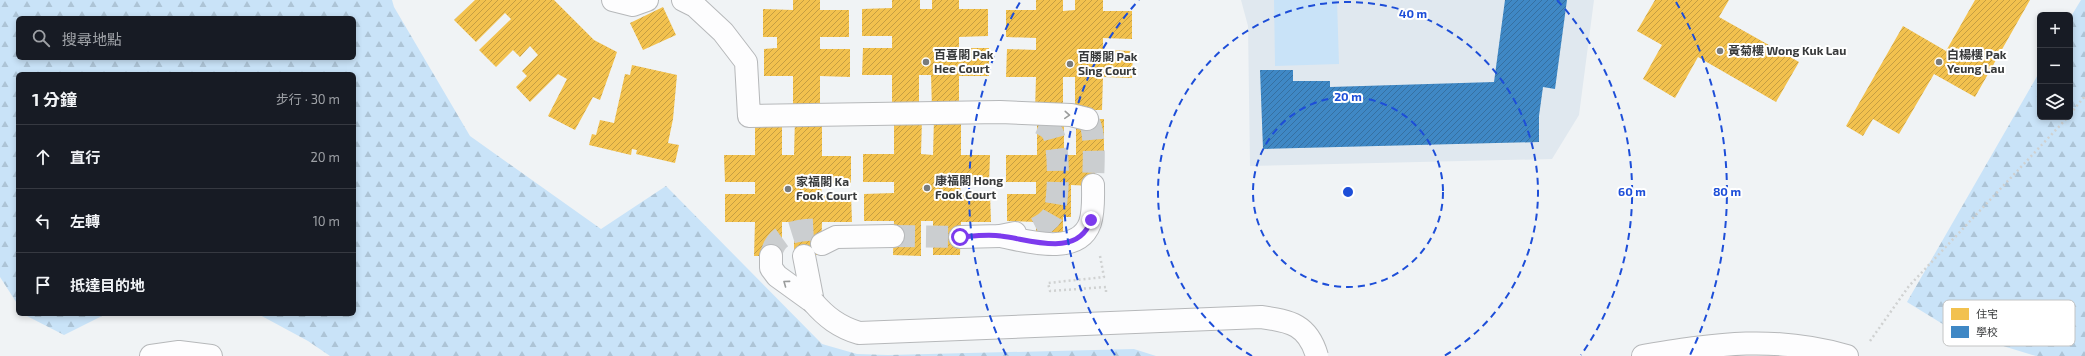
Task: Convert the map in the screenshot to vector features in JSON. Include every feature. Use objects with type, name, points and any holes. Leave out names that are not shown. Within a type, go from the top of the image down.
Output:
[{"type":"street","points":[[613,0],[633,6],[647,0]]},
{"type":"street","points":[[692,2],[723,32],[746,62],[749,116],[1000,112],[1071,115],[1087,119]]},
{"type":"street","points":[[1000,112],[1037,122]]},
{"type":"street","points":[[1000,236],[1036,244],[1066,243],[1076,240],[1088,228],[1093,212],[1093,185]]},
{"type":"street","points":[[960,237],[1000,236],[1036,228]]},
{"type":"street","points":[[813,302],[821,242],[894,236]]},
{"type":"street","points":[[771,256],[771,268],[777,276],[813,302],[832,322],[845,329],[859,332],[1109,324],[1247,317],[1272,318],[1290,323],[1303,329],[1313,343],[1317,356]]},
{"type":"street","points":[[1643,356],[1701,347],[1759,342],[1807,346],[1847,356]]},
{"type":"street","points":[[151,356],[179,352],[211,356]]},
{"type":"path","points":[[2073,110],[2085,96]]},
{"type":"path","points":[[1868,343],[1910,286],[2065,120]]},
{"type":"path","points":[[1088,228],[1101,259],[1104,277],[1048,283],[1050,291],[1106,287],[1109,324]]},
{"type":"shaded area","points":[[1241,0],[1594,0],[1579,115],[1552,159],[1250,166],[1248,26]]},
{"type":"green space","points":[[0,0],[392,0],[394,7],[470,136],[601,229],[666,186],[822,344],[857,354],[888,355],[1134,349],[1156,356],[330,356],[308,341],[262,316],[356,316],[356,72],[16,72],[16,302],[0,277]]},
{"type":"green space","points":[[1274,0],[1337,0],[1339,64],[1275,66]]},
{"type":"green space","points":[[2081,0],[2085,0],[2085,356],[2036,356],[2003,346],[2075,346],[2075,300],[1943,300],[1943,324],[1907,302],[2037,76],[2037,120],[2073,120],[2073,13]]},
{"type":"green space","points":[[27,316],[102,316],[64,335]]},
{"type":"building: 住宅","points":[[475,0],[554,0],[594,40],[617,52],[600,100],[593,97],[575,130],[548,116],[567,79],[558,74],[530,102],[516,87],[527,76],[522,71],[538,55],[530,46],[520,57],[513,50],[496,67],[479,50],[511,19],[505,13],[476,42],[454,20]]},
{"type":"building: 住宅","points":[[793,0],[820,0],[820,10],[849,10],[849,37],[820,37],[820,49],[850,49],[850,77],[820,76],[820,110],[793,110],[793,76],[764,76],[764,49],[777,48],[777,37],[763,37],[763,9],[793,10]]},
{"type":"building: 住宅","name":"百喜閣 Pak Hee Court","points":[[892,0],[920,0],[920,9],[932,9],[932,0],[959,0],[959,9],[988,9],[988,36],[959,37],[959,48],[989,48],[989,76],[959,76],[959,109],[932,109],[931,75],[919,75],[919,110],[892,110],[892,75],[862,75],[863,48],[892,48],[892,36],[862,36],[862,9],[892,8]]},
{"type":"building: 住宅","name":"百勝閣 Pak Sing Court","points":[[1036,0],[1063,0],[1063,11],[1075,10],[1075,0],[1103,0],[1103,11],[1132,11],[1132,39],[1103,38],[1103,50],[1133,51],[1132,78],[1103,77],[1102,110],[1075,110],[1075,77],[1063,77],[1063,111],[1035,110],[1036,77],[1006,77],[1007,49],[1036,50],[1036,38],[1006,37],[1006,10],[1036,10]]},
{"type":"building: 住宅","name":"黃菊樓 Wong Kuk Lau","points":[[1655,0],[1729,0],[1719,17],[1799,62],[1776,102],[1698,57],[1675,98],[1643,79],[1662,45],[1637,31]]},
{"type":"building: 住宅","name":"白楊樓 Pak Yeung Lau","points":[[1975,0],[2030,0],[1975,97],[1934,74],[1899,134],[1873,119],[1863,136],[1846,126],[1903,26],[1946,51]]},
{"type":"building: 住宅","points":[[663,7],[676,35],[643,50],[630,23]]},
{"type":"building: 住宅","points":[[632,65],[677,75],[673,119],[668,143],[679,145],[675,163],[636,154],[637,150],[632,149],[631,155],[589,145],[592,134],[596,135],[600,120],[614,123],[625,74],[630,75]]},
{"type":"building: 住宅","name":"康福閣 Hong Fook Court","points":[[894,118],[922,118],[921,154],[933,155],[934,118],[961,118],[961,155],[990,155],[989,182],[961,182],[960,194],[990,194],[991,222],[961,222],[960,255],[933,255],[933,221],[921,221],[921,256],[893,255],[894,221],[864,221],[864,194],[894,193],[894,182],[863,182],[863,154],[894,154]]},
{"type":"building: 住宅","name":"家福閣 Ka Fook Court","points":[[755,119],[782,119],[782,155],[794,155],[795,119],[822,119],[822,156],[851,156],[851,183],[822,183],[821,195],[851,195],[852,222],[822,222],[821,255],[794,255],[794,222],[782,222],[782,256],[754,256],[755,222],[725,222],[725,194],[755,194],[755,182],[725,182],[724,155],[755,155]]},
{"type":"building: 住宅","points":[[1037,119],[1064,119],[1064,155],[1076,155],[1076,119],[1104,119],[1104,169],[1095,169],[1095,186],[1071,185],[1071,217],[1063,217],[1063,232],[1036,232],[1036,222],[1007,221],[1007,194],[1036,194],[1036,182],[1006,182],[1006,155],[1037,155]]},
{"type":"building: 學校","points":[[1505,0],[1567,0],[1555,89],[1543,87],[1539,116],[1539,142],[1263,149],[1260,70],[1293,70],[1293,81],[1330,81],[1330,87],[1494,82]]},
{"type":"tunnel","points":[[1087,119],[1090,124],[1093,140],[1093,185]]},
{"type":"tunnel","points":[[1036,228],[1049,220],[1054,212],[1056,206],[1058,172],[1055,138],[1049,129],[1037,122]]},
{"type":"tunnel","points":[[771,256],[773,247],[783,236],[798,231],[822,229]]},
{"type":"tunnel","points":[[893,236],[960,237]]},
{"type":"place","name":"黃菊樓 Wong Kuk Lau","points":[[1720,51]]},
{"type":"place","name":"百喜閣 Pak Hee Court","points":[[926,62]]},
{"type":"place","name":"白楊樓 Pak Yeung Lau","points":[[1939,62]]},
{"type":"place","name":"百勝閣 Pak Sing Court","points":[[1070,64]]},
{"type":"place","name":"康福閣 Hong Fook Court","points":[[927,188]]},
{"type":"place","name":"家福閣 Ka Fook Court","points":[[788,189]]},
{"type":"route","points":[[960,237],[1000,236],[1036,244],[1066,243],[1080,237],[1088,228],[1091,220]]}]
